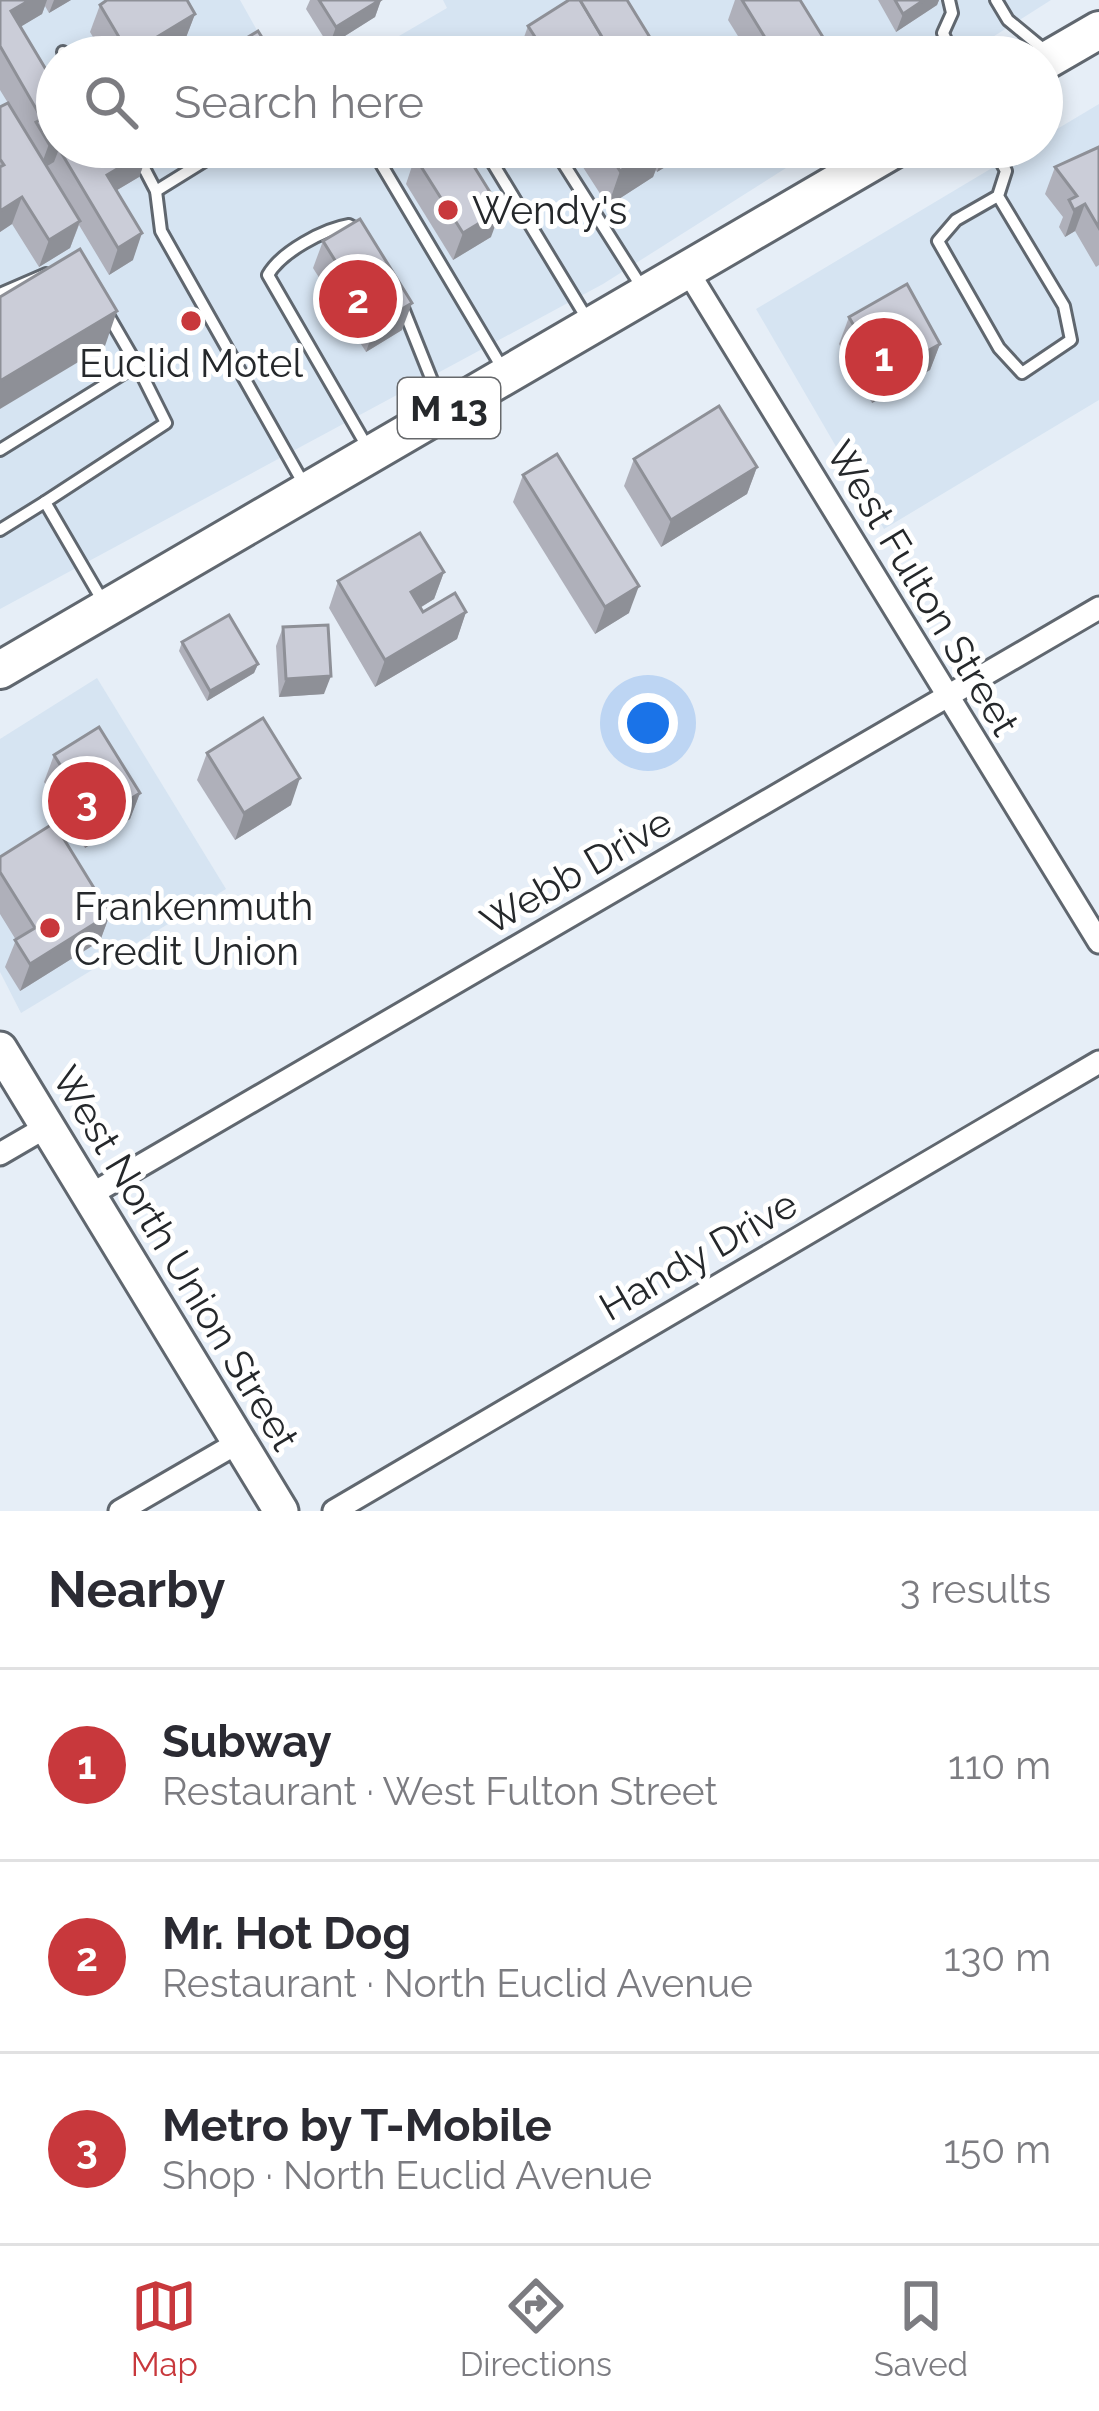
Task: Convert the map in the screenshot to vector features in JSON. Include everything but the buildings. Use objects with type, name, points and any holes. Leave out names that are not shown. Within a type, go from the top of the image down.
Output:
[{"type":"main road","points":[[1063,51],[1099,30]]},
{"type":"main road","name":"M 13","points":[[0,670],[862,168]]},
{"type":"street","name":"West Fulton Street","points":[[687,270],[1099,942]]},
{"type":"street","name":"Webb Drive","points":[[90,1195],[1099,608]]},
{"type":"street","name":"West North Union Street","points":[[0,1049],[281,1511]]},
{"type":"street","name":"Handy Drive","points":[[334,1511],[1099,1062]]},
{"type":"street","points":[[0,1154],[48,1126]]},
{"type":"street","points":[[120,1511],[238,1442]]},
{"type":"lane","points":[[944,36],[952,14],[949,0]]},
{"type":"lane","points":[[996,0],[1024,36]]},
{"type":"lane","points":[[144,168],[156,191],[161,231],[307,490]]},
{"type":"lane","points":[[156,191],[193,168]]},
{"type":"lane","points":[[383,168],[506,375]]},
{"type":"lane","points":[[496,168],[591,325]]},
{"type":"lane","points":[[566,168],[645,294]]},
{"type":"lane","points":[[998,196],[1064,306],[1071,340],[1022,373],[999,347],[938,242],[956,220],[998,196],[1004,168]]},
{"type":"lane","points":[[363,234],[349,225],[337,227],[275,262],[268,275],[371,454]]},
{"type":"lane","points":[[0,294],[28,278],[70,272]]},
{"type":"lane","points":[[396,294],[444,411]]},
{"type":"lane","points":[[0,530],[166,423],[98,298]]},
{"type":"lane","points":[[0,450],[137,364]]},
{"type":"lane","points":[[45,502],[106,608]]},
{"type":"shaded area","points":[[0,0],[240,0],[260,36],[36,36],[36,168],[786,168],[603,284],[0,609]]},
{"type":"shaded area","points":[[443,0],[1051,0],[994,36],[399,36],[447,8]]},
{"type":"shaded area","points":[[1099,104],[1099,400],[884,529],[756,309],[992,168],[1063,168],[1063,125]]},
{"type":"shaded area","points":[[97,678],[226,889],[21,1013],[0,972],[0,739]]},
{"type":"place","name":"Wendy's","points":[[448,210]]},
{"type":"place","name":"Mr. Hot Dog","points":[[358,299]]},
{"type":"place","name":"Euclid Motel","points":[[191,321]]},
{"type":"place","name":"Subway","points":[[884,357]]},
{"type":"place","name":"Metro by T-Mobile","points":[[87,801]]},
{"type":"place","name":"Frankenmuth Credit Union","points":[[50,928]]}]
